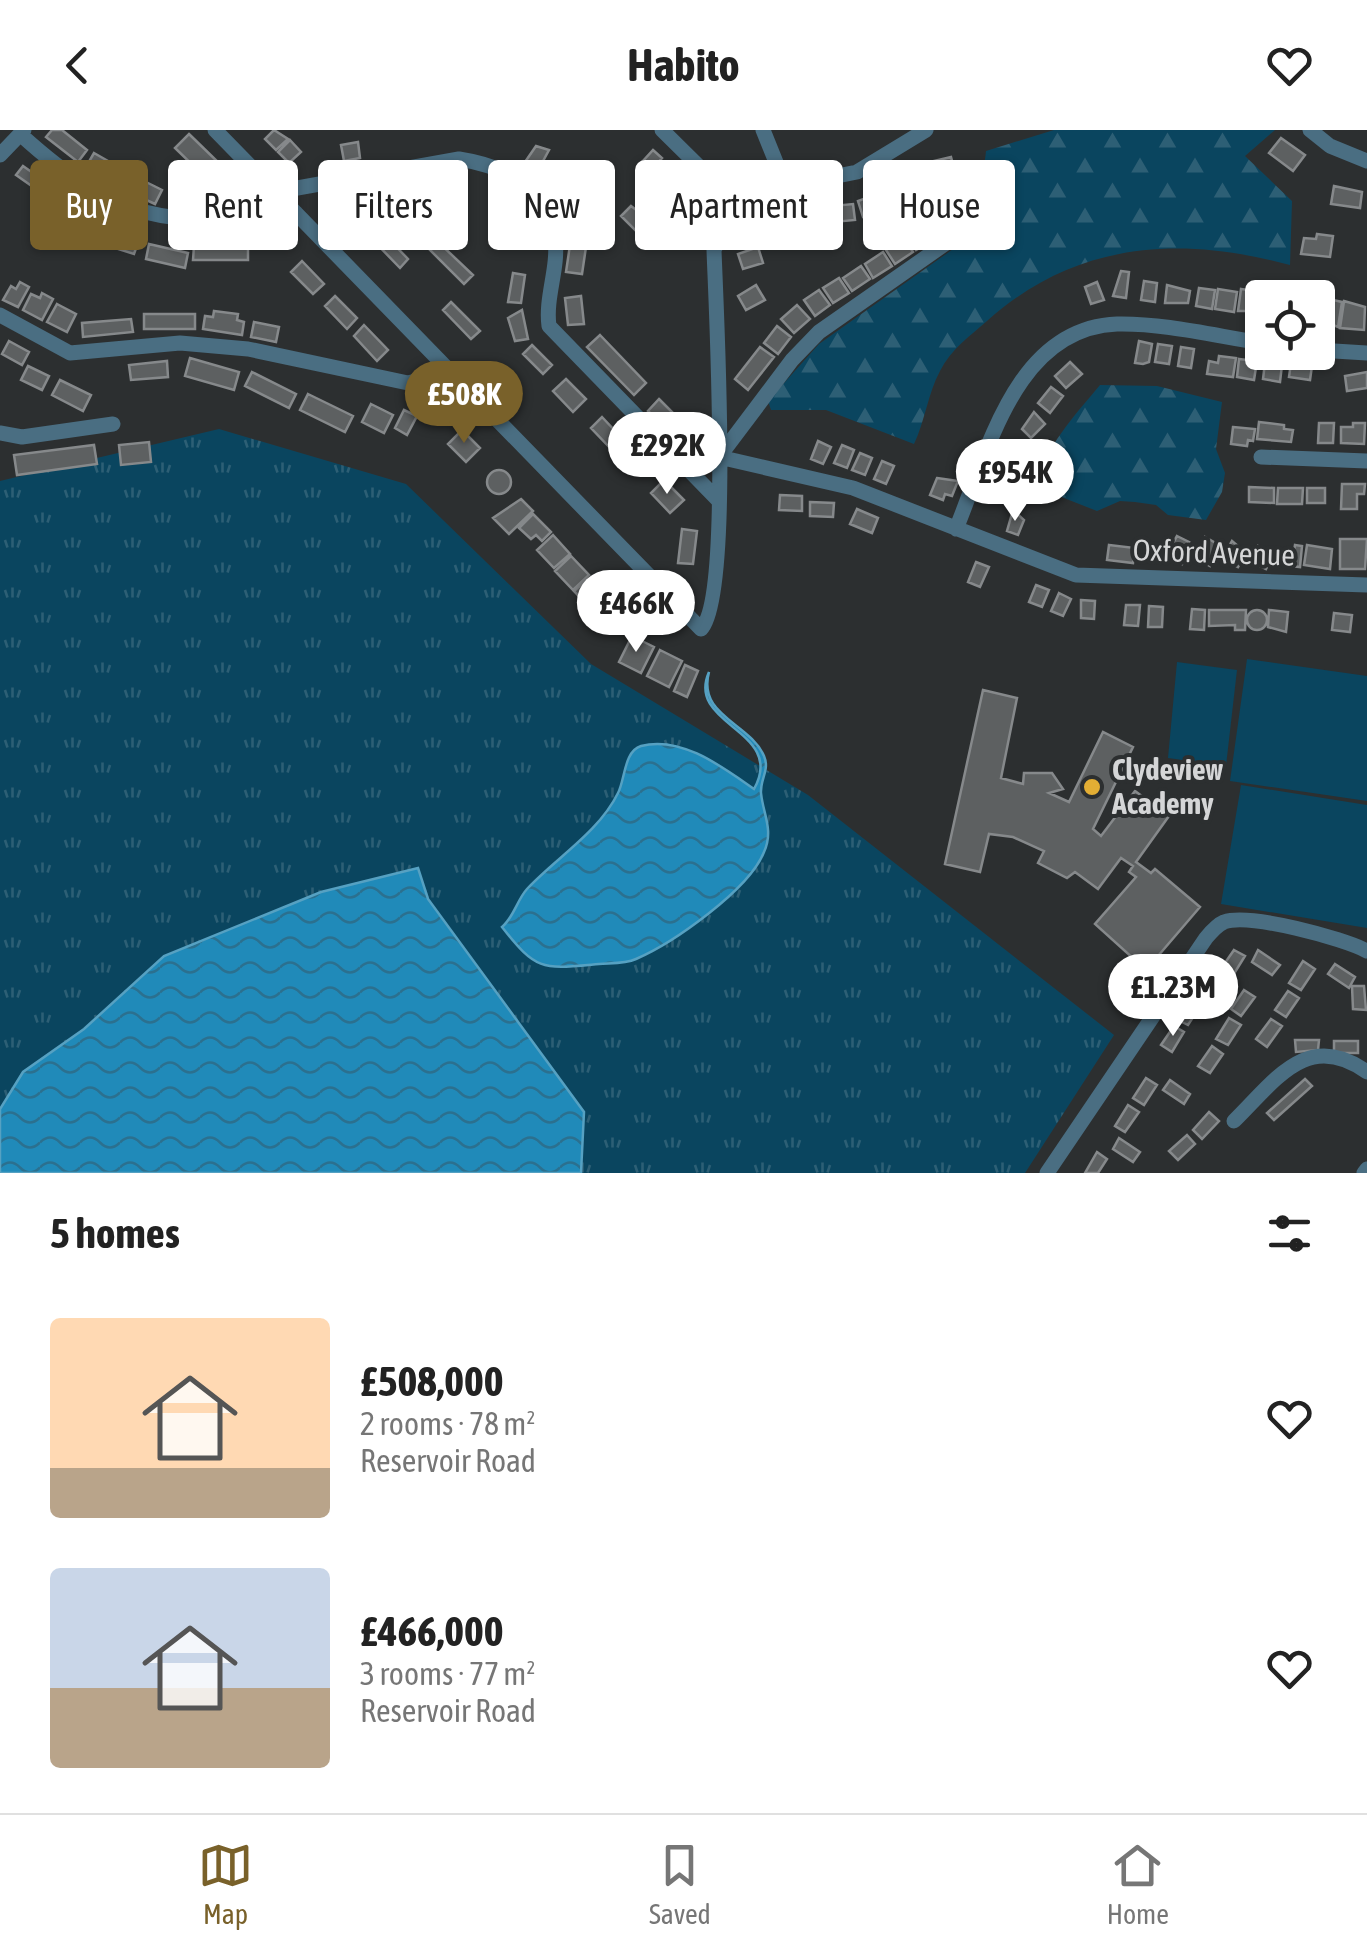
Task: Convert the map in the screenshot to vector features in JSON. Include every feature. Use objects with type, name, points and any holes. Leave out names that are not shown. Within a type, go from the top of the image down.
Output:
[{"type":"street","points":[[662,130],[692,160]]},
{"type":"street","points":[[763,130],[775,160]]},
{"type":"street","points":[[843,175],[856,172],[926,130]]},
{"type":"street","points":[[1310,130],[1330,146],[1367,161]]},
{"type":"street","points":[[0,154],[22,132],[94,193],[129,208],[168,218]]},
{"type":"street","points":[[222,132],[247,160]]},
{"type":"street","points":[[298,188],[459,159],[489,163],[518,176],[540,202],[555,237],[547,312],[557,339],[719,501]]},
{"type":"street","points":[[298,215],[701,629],[712,612],[719,501],[714,250]]},
{"type":"street","points":[[719,457],[792,360],[819,332],[936,250]]},
{"type":"street","points":[[0,315],[56,348],[79,354],[180,343],[248,349],[408,383],[428,378],[445,366]]},
{"type":"street","points":[[956,529],[1014,392],[1036,362],[1062,340],[1090,328],[1123,324],[1245,340]]},
{"type":"street","points":[[1335,351],[1367,353]]},
{"type":"street","points":[[0,434],[22,437],[113,424]]},
{"type":"street","name":"Oxford Avenue","points":[[719,457],[853,488],[1076,574],[1367,586]]},
{"type":"street","points":[[1261,457],[1367,460]]},
{"type":"street","points":[[1046,1173],[1206,938],[1221,922],[1242,920],[1350,942],[1367,950]]},
{"type":"street","points":[[1234,1122],[1288,1068],[1308,1056],[1331,1054],[1367,1072]]},
{"type":"green space","points":[[1054,130],[1275,130],[1245,156],[1292,201],[1290,265],[1208,250],[1169,249],[1130,252],[1056,275],[1021,295],[949,356],[936,380],[914,444],[826,410],[771,410],[768,401],[819,344],[952,250],[1015,250],[1015,160],[984,160],[986,151]]},
{"type":"green space","points":[[1100,385],[1157,386],[1222,402],[1216,449],[1225,473],[1222,492],[1206,520],[1168,515],[1156,505],[1135,502],[1120,501],[1097,511],[1036,487],[1053,446]]},
{"type":"green space","points":[[219,429],[406,484],[591,664],[808,795],[1114,1035],[1025,1173],[0,1173],[0,481]]},
{"type":"green space","points":[[1247,659],[1367,676],[1367,801],[1230,781]]},
{"type":"green space","points":[[1177,662],[1237,670],[1226,766],[1168,758]]},
{"type":"green space","points":[[1241,785],[1367,805],[1367,928],[1221,904]]},
{"type":"water","points":[[709,672],[707,687],[717,709],[748,735],[766,761],[761,793],[768,836],[756,867],[708,914],[636,959],[565,967],[533,960],[502,927],[527,889],[589,832],[610,807],[635,749],[656,744],[687,749],[754,789],[761,769],[758,753],[711,705],[705,690]]},
{"type":"water","points":[[418,868],[428,899],[584,1112],[581,1173],[0,1173],[0,1109],[23,1072],[84,1029],[164,956],[321,892]]},
{"type":"building","points":[[52,130],[62,130],[87,150],[75,160],[46,137]]},
{"type":"building","points":[[274,130],[288,139],[276,150],[265,139]]},
{"type":"building","points":[[189,134],[216,160],[187,160],[175,148]]},
{"type":"building","points":[[1281,138],[1305,155],[1293,171],[1269,153]]},
{"type":"building","points":[[290,140],[301,152],[286,160],[278,152]]},
{"type":"building","points":[[358,142],[360,158],[344,160],[341,145]]},
{"type":"building","points":[[536,146],[549,150],[544,160],[526,160]]},
{"type":"building","points":[[653,150],[662,158],[660,160],[644,160]]},
{"type":"building","points":[[23,166],[30,171],[30,185],[16,175]]},
{"type":"building","points":[[148,183],[162,190],[155,204],[148,201]]},
{"type":"building","points":[[1334,186],[1362,192],[1360,208],[1331,204]]},
{"type":"building","points":[[853,204],[855,220],[843,221],[843,205]]},
{"type":"building","points":[[631,206],[635,209],[635,230],[621,216]]},
{"type":"building","points":[[1317,234],[1333,236],[1330,257],[1301,254],[1304,238],[1316,239]]},
{"type":"building","points":[[149,244],[188,253],[185,268],[146,259]]},
{"type":"building","points":[[194,250],[248,250],[248,260],[193,260]]},
{"type":"building","points":[[383,250],[399,250],[408,259],[400,268]]},
{"type":"building","points":[[430,250],[447,250],[473,275],[464,284]]},
{"type":"building","points":[[569,250],[586,250],[582,274],[566,272]]},
{"type":"building","points":[[759,250],[763,263],[743,269],[738,254]]},
{"type":"building","points":[[886,250],[912,250],[913,252],[895,264]]},
{"type":"building","points":[[883,252],[892,266],[873,278],[865,264]]},
{"type":"building","points":[[302,261],[324,284],[313,294],[291,272]]},
{"type":"building","points":[[861,266],[870,279],[852,291],[843,278]]},
{"type":"building","points":[[1121,271],[1129,272],[1126,298],[1113,296]]},
{"type":"building","points":[[513,273],[525,275],[521,303],[508,302]]},
{"type":"building","points":[[839,278],[849,293],[833,303],[823,288]]},
{"type":"building","points":[[1144,281],[1157,283],[1155,302],[1141,300]]},
{"type":"building","points":[[20,282],[29,287],[18,307],[3,300],[11,286],[16,289]]},
{"type":"building","points":[[1097,282],[1104,300],[1091,304],[1085,287]]},
{"type":"building","points":[[756,285],[765,300],[746,310],[738,296]]},
{"type":"building","points":[[1167,285],[1190,291],[1188,303],[1165,303]]},
{"type":"building","points":[[1199,288],[1215,290],[1212,309],[1196,306]]},
{"type":"building","points":[[1218,289],[1237,292],[1234,312],[1215,309]]},
{"type":"building","points":[[1241,289],[1245,290],[1245,311],[1238,311]]},
{"type":"building","points":[[819,290],[830,305],[815,316],[804,300]]},
{"type":"building","points":[[42,293],[53,299],[42,320],[23,310],[31,294],[40,298]]},
{"type":"building","points":[[335,296],[357,318],[347,329],[325,306]]},
{"type":"building","points":[[581,296],[584,324],[568,325],[565,298]]},
{"type":"building","points":[[1335,300],[1342,302],[1338,327],[1335,326]]},
{"type":"building","points":[[1344,301],[1365,307],[1364,330],[1340,328]]},
{"type":"building","points":[[451,302],[480,331],[471,339],[443,310]]},
{"type":"building","points":[[57,304],[76,314],[67,332],[47,322]]},
{"type":"building","points":[[797,305],[810,319],[794,333],[781,319]]},
{"type":"building","points":[[522,310],[528,339],[515,341],[508,318]]},
{"type":"building","points":[[214,311],[238,314],[237,320],[244,322],[242,335],[203,329],[205,316],[213,317]]},
{"type":"building","points":[[144,314],[195,314],[195,329],[144,329]]},
{"type":"building","points":[[131,319],[133,332],[83,337],[82,323]]},
{"type":"building","points":[[254,322],[279,327],[276,342],[251,337]]},
{"type":"building","points":[[364,325],[388,350],[377,361],[354,336]]},
{"type":"building","points":[[777,326],[791,337],[778,354],[764,343]]},
{"type":"building","points":[[600,335],[646,383],[634,395],[587,347]]},
{"type":"building","points":[[9,341],[29,352],[22,365],[2,354]]},
{"type":"building","points":[[1139,341],[1152,344],[1149,362],[1143,364],[1135,363]]},
{"type":"building","points":[[1158,344],[1172,346],[1169,364],[1155,362]]},
{"type":"building","points":[[532,345],[552,365],[543,374],[523,354]]},
{"type":"building","points":[[760,347],[774,357],[748,390],[735,379]]},
{"type":"building","points":[[1181,347],[1194,349],[1191,368],[1178,366]]},
{"type":"building","points":[[1219,356],[1236,358],[1233,377],[1207,374],[1209,361],[1218,363]]},
{"type":"building","points":[[190,358],[239,372],[234,390],[185,376]]},
{"type":"building","points":[[1239,359],[1245,360],[1245,370],[1256,370],[1254,380],[1237,377]]},
{"type":"building","points":[[167,361],[168,377],[131,380],[129,365]]},
{"type":"building","points":[[1070,362],[1082,374],[1066,388],[1055,376]]},
{"type":"building","points":[[28,366],[49,376],[42,390],[21,380]]},
{"type":"building","points":[[1264,370],[1281,370],[1280,382],[1263,379]]},
{"type":"building","points":[[1290,370],[1311,370],[1310,380],[1289,377]]},
{"type":"building","points":[[252,372],[296,394],[289,408],[245,386]]},
{"type":"building","points":[[1367,372],[1367,388],[1347,391],[1345,376]]},
{"type":"building","points":[[566,379],[586,399],[573,412],[553,391]]},
{"type":"building","points":[[60,380],[91,395],[83,411],[52,395]]},
{"type":"building","points":[[1051,387],[1063,396],[1050,413],[1038,403]]},
{"type":"building","points":[[308,394],[353,416],[345,432],[300,410]]},
{"type":"building","points":[[659,399],[679,419],[668,430],[648,411]]},
{"type":"building","points":[[371,404],[393,415],[384,433],[362,422]]},
{"type":"building","points":[[404,410],[417,416],[407,435],[395,428]]},
{"type":"building","points":[[1034,412],[1045,424],[1031,438],[1022,429]]},
{"type":"building","points":[[602,417],[646,464],[635,474],[591,428]]},
{"type":"building","points":[[1259,422],[1293,430],[1291,442],[1257,439]]},
{"type":"building","points":[[1319,423],[1334,423],[1333,443],[1318,443]]},
{"type":"building","points":[[1353,423],[1365,423],[1364,444],[1341,443],[1341,427],[1353,427]]},
{"type":"building","points":[[1233,427],[1255,429],[1253,441],[1248,440],[1247,446],[1231,444]]},
{"type":"building","points":[[462,430],[480,448],[466,462],[448,444]]},
{"type":"building","points":[[818,441],[831,447],[823,464],[811,459]]},
{"type":"building","points":[[149,442],[151,462],[121,465],[119,445]]},
{"type":"building","points":[[94,445],[97,464],[17,475],[14,455]]},
{"type":"building","points":[[842,445],[854,450],[847,468],[834,463]]},
{"type":"building","points":[[1018,449],[1029,460],[1015,474],[1004,463]]},
{"type":"building","points":[[860,453],[872,458],[865,475],[852,470]]},
{"type":"building","points":[[882,461],[894,466],[886,484],[874,479]]},
{"type":"building","points":[[499,470],[508,473],[508,491],[499,494],[490,491],[487,482],[490,473]]},
{"type":"building","points":[[937,478],[958,481],[952,496],[945,494],[943,500],[930,495]]},
{"type":"building","points":[[664,480],[684,500],[670,513],[651,493]]},
{"type":"building","points":[[1342,484],[1365,484],[1364,494],[1357,494],[1357,509],[1341,509]]},
{"type":"building","points":[[1249,487],[1274,488],[1274,503],[1249,502]]},
{"type":"building","points":[[1278,488],[1303,488],[1302,504],[1277,504]]},
{"type":"building","points":[[1307,488],[1325,488],[1325,503],[1307,503]]},
{"type":"building","points":[[780,495],[802,496],[802,511],[779,510]]},
{"type":"building","points":[[521,499],[533,511],[509,534],[493,518]]},
{"type":"building","points":[[810,502],[834,503],[833,517],[810,516]]},
{"type":"building","points":[[857,509],[878,518],[872,533],[850,524]]},
{"type":"building","points":[[1013,510],[1024,520],[1018,535],[1007,531]]},
{"type":"building","points":[[533,514],[551,532],[542,541],[536,535],[531,539],[519,528]]},
{"type":"building","points":[[682,529],[697,531],[693,564],[678,563]]},
{"type":"building","points":[[553,535],[570,554],[554,568],[537,550]]},
{"type":"building","points":[[1177,536],[1189,542],[1186,547],[1190,550],[1182,564],[1166,555]]},
{"type":"building","points":[[1205,537],[1221,546],[1210,566],[1195,558]]},
{"type":"building","points":[[1340,539],[1367,539],[1365,569],[1340,569]]},
{"type":"building","points":[[1232,541],[1246,553],[1238,567],[1222,559]]},
{"type":"building","points":[[1109,545],[1135,548],[1133,563],[1107,560]]},
{"type":"building","points":[[1295,545],[1302,546],[1300,567],[1281,565],[1283,550],[1294,551]]},
{"type":"building","points":[[1307,545],[1332,549],[1330,569],[1304,565]]},
{"type":"building","points":[[1258,546],[1273,555],[1266,569],[1250,561]]},
{"type":"building","points":[[571,556],[589,575],[573,590],[555,571]]},
{"type":"building","points":[[976,562],[989,567],[980,587],[968,582]]},
{"type":"building","points":[[591,577],[608,595],[592,610],[574,591]]},
{"type":"building","points":[[1036,585],[1049,590],[1042,607],[1029,602]]},
{"type":"building","points":[[1059,593],[1071,599],[1063,616],[1051,611]]},
{"type":"building","points":[[609,597],[626,616],[610,631],[593,611]]},
{"type":"building","points":[[1081,600],[1095,601],[1094,619],[1081,618]]},
{"type":"building","points":[[1126,605],[1140,605],[1138,626],[1124,625]]},
{"type":"building","points":[[1149,606],[1163,607],[1162,627],[1148,627]]},
{"type":"building","points":[[1192,609],[1205,610],[1204,630],[1190,629]]},
{"type":"building","points":[[1209,610],[1246,610],[1245,630],[1235,630],[1235,625],[1209,626]]},
{"type":"building","points":[[1257,610],[1267,620],[1257,630],[1247,620]]},
{"type":"building","points":[[1269,610],[1288,612],[1286,632],[1268,627]]},
{"type":"building","points":[[1334,613],[1352,615],[1350,632],[1332,630]]},
{"type":"building","points":[[632,636],[654,647],[641,673],[619,662]]},
{"type":"building","points":[[660,650],[682,661],[669,687],[647,676]]},
{"type":"building","points":[[685,665],[698,671],[687,697],[674,691]]},
{"type":"building","name":"Clydeview Academy","points":[[983,690],[1017,698],[1001,778],[1023,784],[1024,773],[1052,773],[1063,789],[1049,793],[1069,802],[1103,732],[1133,747],[1093,829],[1101,836],[1135,791],[1169,816],[1136,862],[1151,873],[1155,869],[1200,907],[1146,970],[1095,924],[1136,877],[1129,872],[1133,866],[1121,858],[1098,889],[1075,872],[1067,878],[1038,863],[1044,851],[1013,837],[989,834],[980,872],[945,864]]},
{"type":"building","points":[[1234,950],[1245,956],[1232,977],[1220,970]]},
{"type":"building","points":[[1258,950],[1280,965],[1272,975],[1252,962]]},
{"type":"building","points":[[1303,961],[1315,969],[1301,990],[1289,983]]},
{"type":"building","points":[[1335,964],[1355,977],[1349,988],[1328,974]]},
{"type":"building","points":[[1352,986],[1364,986],[1366,1010],[1353,1009]]},
{"type":"building","points":[[1244,990],[1255,997],[1241,1016],[1231,1009]]},
{"type":"building","points":[[1288,991],[1299,998],[1286,1017],[1275,1010]]},
{"type":"building","points":[[1192,1000],[1201,1005],[1188,1025],[1178,1020]]},
{"type":"building","points":[[1229,1018],[1241,1025],[1228,1045],[1216,1039]]},
{"type":"building","points":[[1271,1019],[1282,1026],[1267,1047],[1256,1039]]},
{"type":"building","points":[[1174,1026],[1184,1032],[1172,1052],[1161,1045]]},
{"type":"building","points":[[1295,1040],[1319,1040],[1318,1050],[1296,1052]]},
{"type":"building","points":[[1334,1041],[1358,1041],[1358,1053],[1334,1053]]},
{"type":"building","points":[[1212,1046],[1223,1054],[1210,1073],[1198,1066]]},
{"type":"building","points":[[1146,1078],[1157,1085],[1144,1105],[1133,1098]]},
{"type":"building","points":[[1305,1079],[1312,1086],[1274,1120],[1267,1113]]},
{"type":"building","points":[[1170,1080],[1190,1094],[1184,1104],[1163,1090]]},
{"type":"building","points":[[1128,1105],[1139,1112],[1125,1132],[1115,1126]]},
{"type":"building","points":[[1209,1112],[1219,1121],[1202,1139],[1193,1130]]},
{"type":"building","points":[[1187,1135],[1195,1144],[1178,1160],[1169,1151]]},
{"type":"building","points":[[1119,1138],[1140,1152],[1133,1162],[1113,1149]]},
{"type":"building","points":[[1097,1152],[1107,1159],[1098,1173],[1085,1173]]},
{"type":"place","name":"Clydeview Academy","points":[[1092,787]]}]
